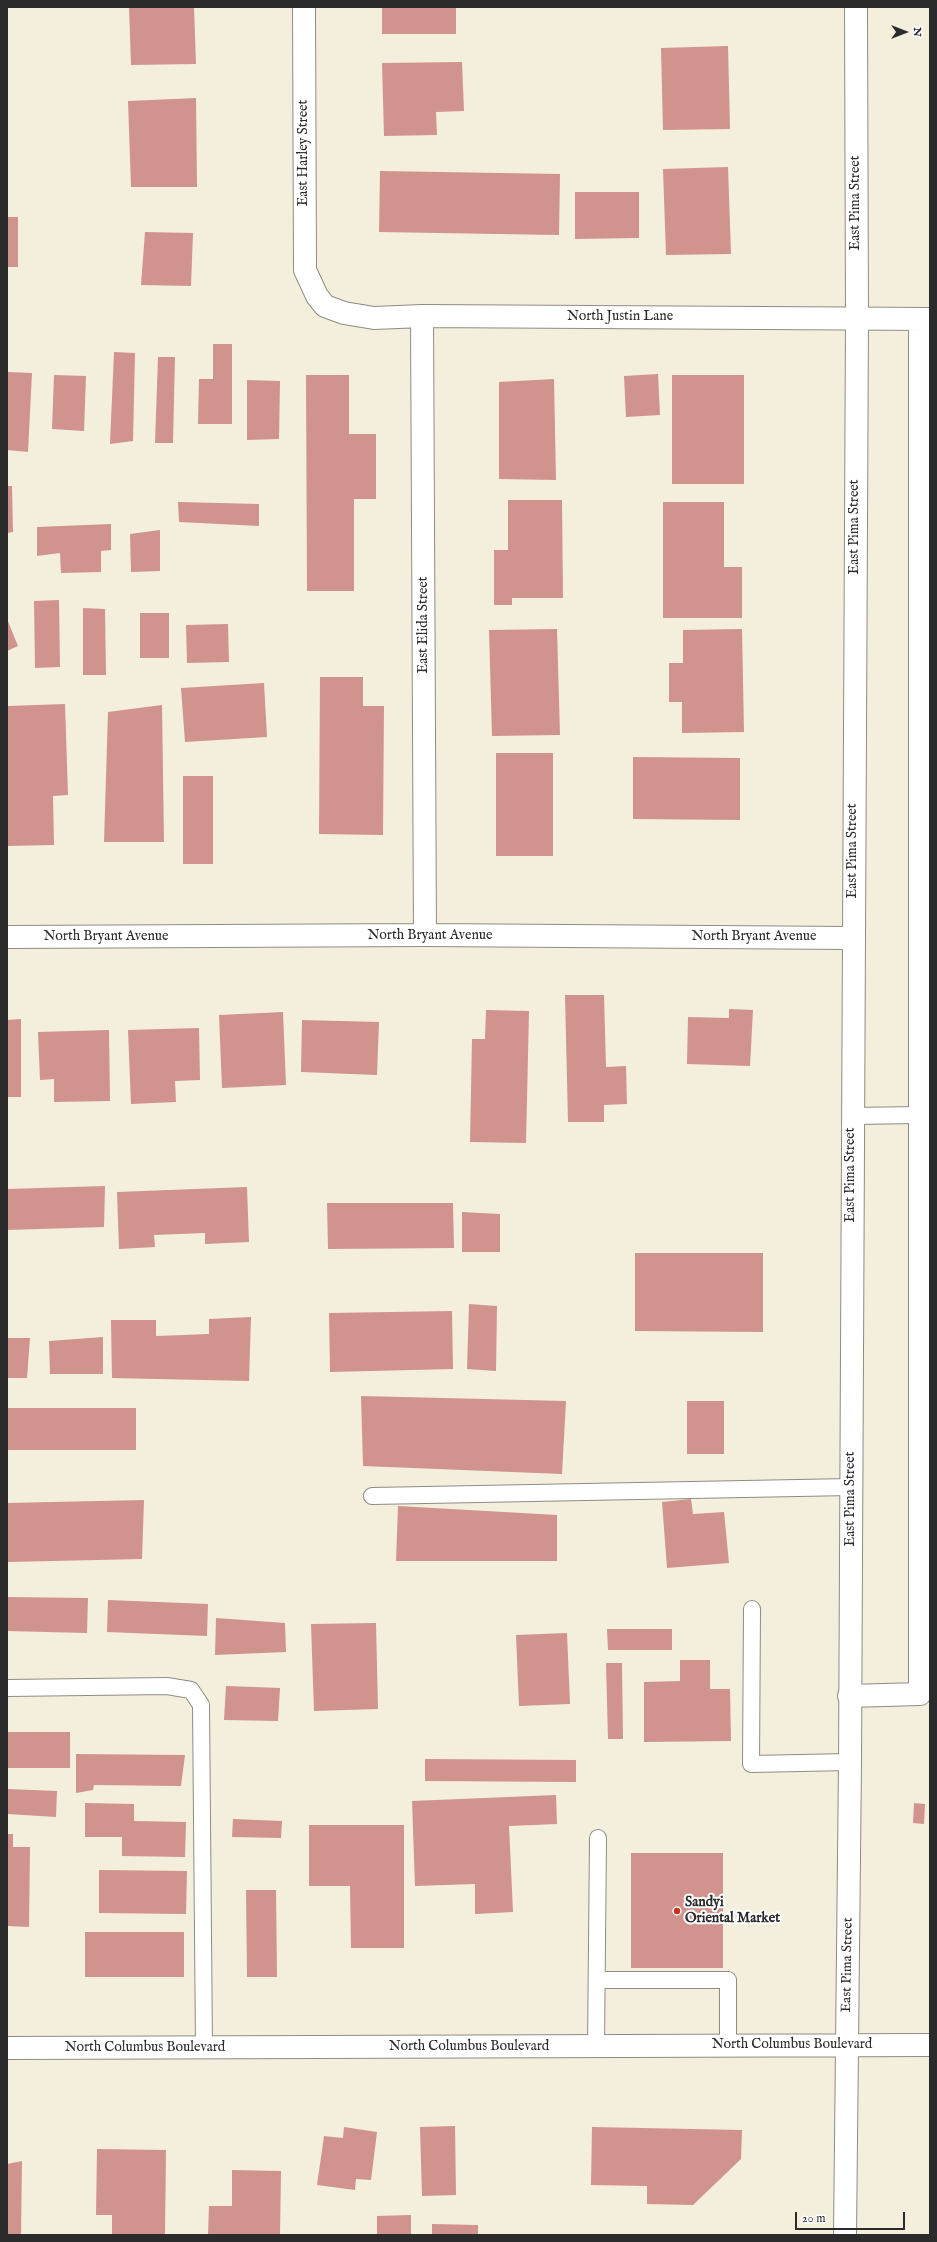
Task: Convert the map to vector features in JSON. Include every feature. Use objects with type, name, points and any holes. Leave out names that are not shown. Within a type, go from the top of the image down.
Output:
[{"type":"street","name":"East Harley Street","points":[[304,7],[304,263],[305,270],[317,296]]},
{"type":"street","name":"East Pima Street","points":[[845,2235],[850,1762],[852,938],[857,318],[856,7]]},
{"type":"street","name":"North Justin Lane","points":[[317,296],[325,306],[344,314],[374,318],[422,316],[925,319]]},
{"type":"street","name":"East Elida Street","points":[[422,316],[425,935]]},
{"type":"street","points":[[849,1696],[920,1694],[924,1121],[925,319]]},
{"type":"street","name":"North Bryant Avenue","points":[[7,937],[425,935],[852,938]]},
{"type":"street","name":"North Columbus Boulevard","points":[[7,2048],[930,2045]]},
{"type":"lane","points":[[852,1116],[924,1121]]},
{"type":"lane","points":[[372,1496],[851,1486]]},
{"type":"lane","points":[[752,1609],[751,1764],[850,1762]]},
{"type":"lane","points":[[7,1688],[167,1686],[191,1690],[200,1705],[204,2048]]},
{"type":"lane","points":[[596,2047],[598,1838]]},
{"type":"lane","points":[[596,1980],[728,1980],[728,2046]]},
{"type":"building","points":[[129,7],[194,7],[196,64],[131,65]]},
{"type":"building","points":[[382,7],[456,7],[456,34],[382,34]]},
{"type":"building","points":[[728,46],[730,129],[663,130],[661,48]]},
{"type":"building","points":[[462,62],[464,111],[436,112],[437,135],[384,136],[382,63]]},
{"type":"building","points":[[196,98],[197,187],[131,187],[128,101]]},
{"type":"building","points":[[728,167],[731,254],[666,255],[663,169]]},
{"type":"building","points":[[380,171],[560,174],[559,235],[379,232]]},
{"type":"building","points":[[575,192],[639,192],[639,238],[575,239]]},
{"type":"building","points":[[7,217],[18,217],[18,267],[7,267]]},
{"type":"building","points":[[145,232],[193,233],[191,286],[141,285]]},
{"type":"building","points":[[213,344],[232,344],[232,424],[198,424],[199,379],[213,379]]},
{"type":"building","points":[[114,352],[135,353],[133,441],[110,444]]},
{"type":"building","points":[[158,357],[175,357],[173,443],[155,443]]},
{"type":"building","points":[[8,372],[32,373],[28,452],[7,450]]},
{"type":"building","points":[[658,374],[660,415],[626,417],[624,376]]},
{"type":"building","points":[[54,375],[86,376],[84,431],[52,429]]},
{"type":"building","points":[[306,375],[349,375],[349,434],[376,434],[376,499],[354,499],[354,591],[307,591]]},
{"type":"building","points":[[672,375],[744,375],[744,484],[672,484]]},
{"type":"building","points":[[554,379],[556,480],[499,479],[499,382]]},
{"type":"building","points":[[247,380],[280,381],[279,439],[247,440]]},
{"type":"building","points":[[7,486],[12,486],[13,532],[7,533]]},
{"type":"building","points":[[508,500],[562,500],[563,598],[512,598],[512,605],[494,605],[494,550],[508,550]]},
{"type":"building","points":[[178,502],[259,504],[259,526],[179,522]]},
{"type":"building","points":[[663,502],[724,502],[724,567],[742,567],[742,618],[663,618]]},
{"type":"building","points":[[111,524],[111,550],[101,551],[101,572],[61,573],[60,553],[37,556],[37,527]]},
{"type":"building","points":[[160,530],[160,571],[131,572],[130,534]]},
{"type":"building","points":[[59,600],[60,667],[35,668],[34,601]]},
{"type":"building","points":[[83,608],[105,609],[106,675],[83,675]]},
{"type":"building","points":[[140,613],[169,613],[169,658],[140,658]]},
{"type":"building","points":[[7,619],[18,646],[7,651]]},
{"type":"building","points":[[228,624],[229,662],[187,663],[186,625]]},
{"type":"building","points":[[557,629],[560,735],[492,736],[489,630]]},
{"type":"building","points":[[742,629],[744,732],[682,733],[682,702],[669,702],[669,663],[683,663],[683,630]]},
{"type":"building","points":[[320,677],[363,677],[363,706],[384,706],[383,835],[319,834]]},
{"type":"building","points":[[264,683],[267,737],[185,742],[181,688]]},
{"type":"building","points":[[65,704],[68,795],[53,796],[54,845],[7,846],[7,706]]},
{"type":"building","points":[[162,705],[164,842],[104,842],[108,712]]},
{"type":"building","points":[[496,753],[553,753],[553,856],[496,856]]},
{"type":"building","points":[[633,757],[740,758],[740,820],[633,819]]},
{"type":"building","points":[[183,776],[213,776],[213,864],[183,864]]},
{"type":"building","points":[[565,995],[604,995],[606,1067],[626,1066],[627,1104],[604,1105],[604,1122],[568,1122]]},
{"type":"building","points":[[729,1009],[753,1010],[750,1066],[687,1064],[688,1017],[729,1018]]},
{"type":"building","points":[[486,1010],[529,1011],[526,1143],[470,1142],[472,1039],[485,1039]]},
{"type":"building","points":[[283,1012],[286,1085],[222,1088],[219,1015]]},
{"type":"building","points":[[21,1019],[21,1097],[7,1097],[7,1020]]},
{"type":"building","points":[[302,1020],[379,1022],[377,1075],[301,1072]]},
{"type":"building","points":[[199,1028],[200,1080],[175,1081],[176,1102],[131,1104],[128,1030]]},
{"type":"building","points":[[109,1030],[110,1101],[54,1102],[54,1079],[40,1080],[38,1032]]},
{"type":"building","points":[[105,1186],[104,1227],[7,1230],[7,1189]]},
{"type":"building","points":[[247,1187],[249,1242],[205,1244],[205,1233],[154,1235],[155,1247],[119,1249],[117,1192]]},
{"type":"building","points":[[327,1203],[453,1203],[454,1248],[328,1249]]},
{"type":"building","points":[[462,1212],[500,1214],[500,1252],[462,1252]]},
{"type":"building","points":[[635,1253],[763,1253],[763,1332],[635,1331]]},
{"type":"building","points":[[469,1304],[497,1306],[496,1371],[467,1369]]},
{"type":"building","points":[[452,1311],[453,1369],[330,1372],[329,1313]]},
{"type":"building","points":[[251,1317],[249,1381],[112,1378],[111,1320],[156,1320],[156,1336],[209,1334],[209,1319]]},
{"type":"building","points":[[103,1337],[103,1374],[50,1374],[49,1341]]},
{"type":"building","points":[[7,1338],[30,1338],[27,1378],[7,1378]]},
{"type":"building","points":[[361,1396],[566,1401],[562,1474],[363,1466]]},
{"type":"building","points":[[687,1401],[724,1401],[724,1454],[687,1454]]},
{"type":"building","points":[[7,1408],[136,1408],[136,1450],[7,1450]]},
{"type":"building","points":[[691,1499],[693,1514],[724,1512],[729,1563],[667,1568],[662,1502]]},
{"type":"building","points":[[144,1500],[142,1559],[7,1562],[7,1503]]},
{"type":"building","points":[[398,1506],[557,1515],[557,1561],[396,1561]]},
{"type":"building","points":[[7,1597],[88,1598],[87,1633],[7,1631]]},
{"type":"building","points":[[108,1600],[208,1604],[207,1636],[107,1632]]},
{"type":"building","points":[[216,1618],[285,1623],[286,1652],[215,1655]]},
{"type":"building","points":[[376,1623],[378,1709],[314,1711],[311,1624]]},
{"type":"building","points":[[607,1629],[672,1629],[672,1650],[608,1650]]},
{"type":"building","points":[[567,1633],[570,1704],[519,1706],[516,1635]]},
{"type":"building","points":[[680,1660],[710,1660],[710,1689],[730,1689],[731,1741],[644,1742],[644,1682],[680,1681]]},
{"type":"building","points":[[606,1663],[622,1663],[623,1739],[608,1739]]},
{"type":"building","points":[[226,1686],[280,1688],[278,1721],[224,1720]]},
{"type":"building","points":[[7,1732],[70,1732],[70,1768],[7,1768]]},
{"type":"building","points":[[76,1754],[185,1755],[181,1786],[94,1785],[93,1790],[76,1793]]},
{"type":"building","points":[[425,1759],[576,1760],[576,1782],[425,1781]]},
{"type":"building","points":[[7,1789],[57,1791],[56,1817],[7,1814]]},
{"type":"building","points":[[556,1795],[557,1824],[509,1826],[513,1912],[475,1914],[475,1884],[415,1886],[412,1801]]},
{"type":"building","points":[[85,1803],[134,1804],[134,1821],[186,1822],[185,1857],[122,1856],[122,1837],[85,1837]]},
{"type":"building","points":[[914,1803],[925,1804],[924,1824],[913,1823]]},
{"type":"building","points":[[233,1819],[282,1821],[281,1838],[232,1837]]},
{"type":"building","points":[[309,1825],[404,1825],[404,1948],[351,1948],[350,1886],[309,1886]]},
{"type":"building","points":[[7,1834],[13,1834],[13,1847],[30,1847],[29,1927],[7,1926]]},
{"type":"building","name":"Sandyi Oriental Market","points":[[631,1853],[723,1853],[723,1968],[631,1968]]},
{"type":"building","points":[[99,1870],[187,1871],[186,1914],[99,1913]]},
{"type":"building","points":[[246,1890],[276,1890],[277,1977],[247,1977]]},
{"type":"building","points":[[85,1932],[184,1932],[184,1977],[85,1977]]},
{"type":"building","points":[[455,2126],[456,2195],[422,2196],[420,2127]]},
{"type":"building","points":[[344,2127],[377,2132],[371,2180],[356,2179],[355,2190],[317,2185],[324,2136],[343,2138]]},
{"type":"building","points":[[592,2127],[742,2130],[741,2159],[693,2205],[647,2204],[647,2186],[591,2185]]},
{"type":"building","points":[[97,2149],[166,2150],[165,2235],[112,2235],[112,2215],[96,2215]]},
{"type":"building","points":[[22,2161],[21,2235],[7,2235],[7,2164]]},
{"type":"building","points":[[232,2170],[281,2171],[280,2235],[208,2235],[209,2206],[232,2206]]},
{"type":"building","points":[[411,2215],[411,2235],[377,2235],[377,2216]]},
{"type":"building","points":[[432,2224],[478,2225],[478,2235],[432,2235]]},
{"type":"place","name":"Sandyi Oriental Market","points":[[677,1911]]}]
